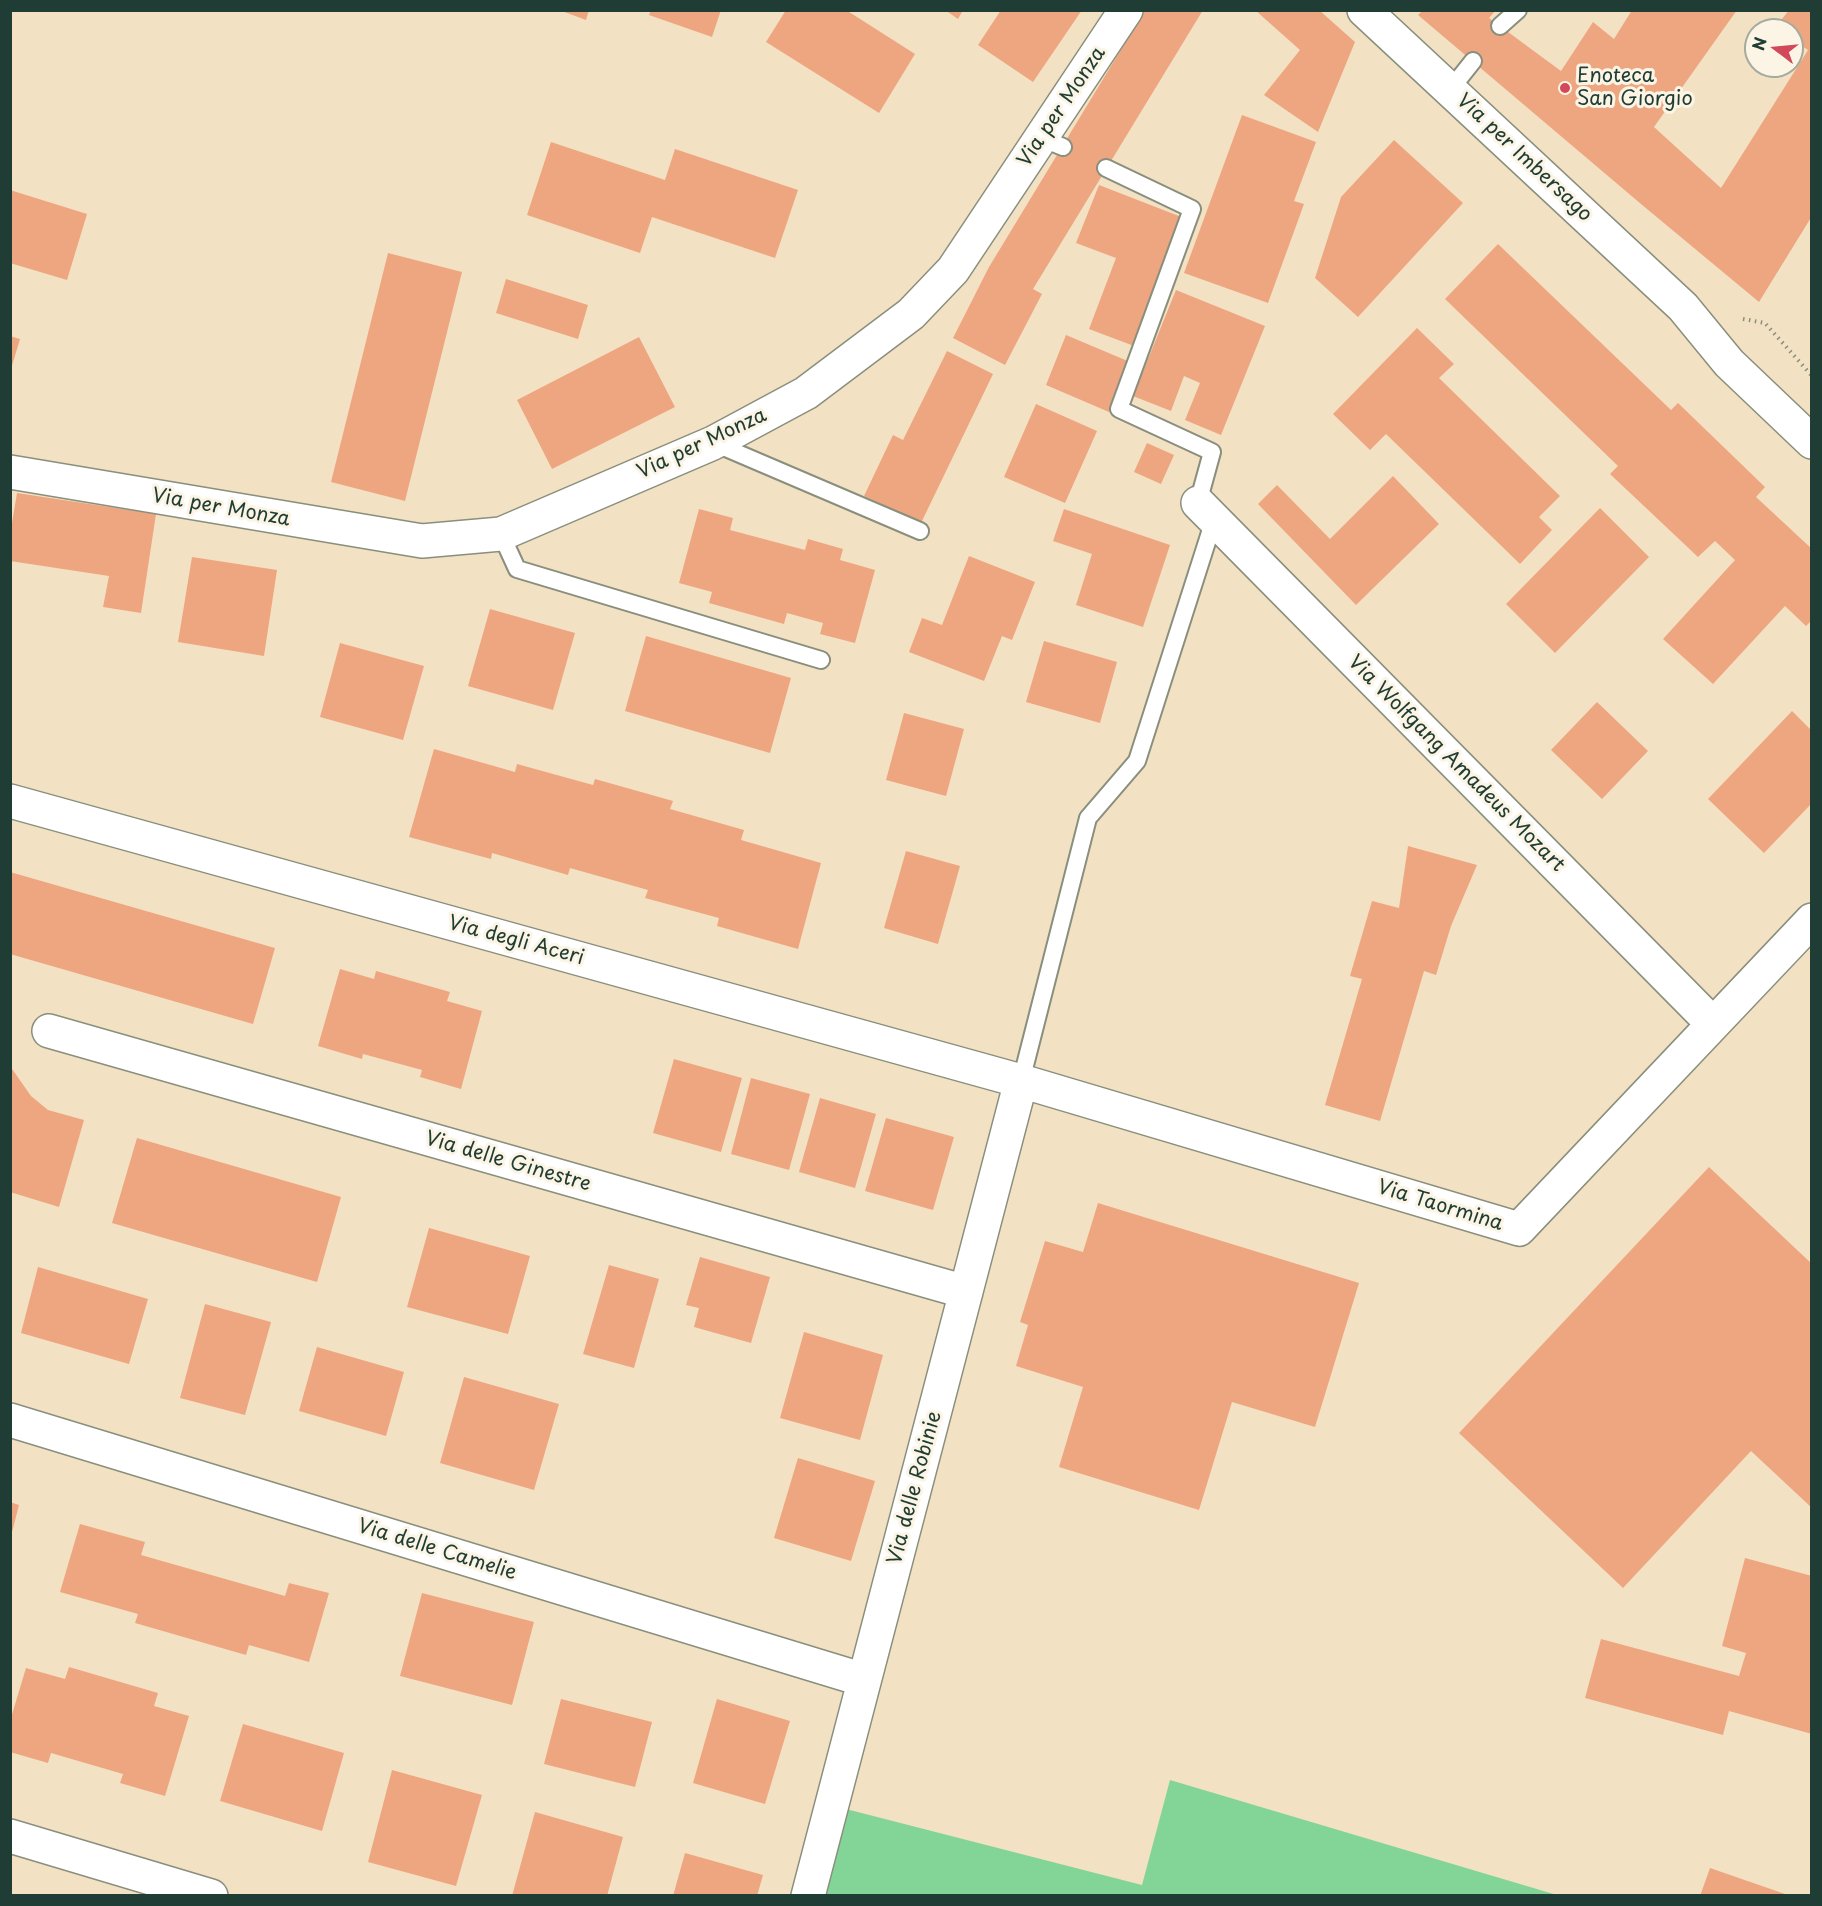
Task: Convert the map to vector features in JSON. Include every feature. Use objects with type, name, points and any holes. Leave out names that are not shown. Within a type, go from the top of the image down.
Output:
[{"type":"street","name":"Via per Monza","points":[[10,472],[422,542],[501,534],[713,443],[806,393],[911,314],[953,270],[1052,143],[1126,10]]},
{"type":"street","name":"Via per Imbersago","points":[[1364,10],[1683,306],[1738,344],[1812,412]]},
{"type":"street","name":"Via per Imbersago","points":[[1683,306],[1729,363],[1812,442]]},
{"type":"street","name":"Via Wolfgang Amadeus Mozart","points":[[1206,512],[1713,1024]]},
{"type":"street","name":"Via degli Aceri","points":[[10,801],[1021,1081]]},
{"type":"street","name":"Via Taormina","points":[[1021,1081],[1519,1229],[1812,920]]},
{"type":"street","name":"Via delle Ginestre","points":[[49,1031],[966,1292]]},
{"type":"street","name":"Via delle Robinie","points":[[808,1896],[1021,1081]]},
{"type":"street","name":"Via delle Camelie","points":[[10,1420],[864,1680]]},
{"type":"street","points":[[10,1836],[211,1896]]},
{"type":"lane","points":[[1500,26],[1518,10]]},
{"type":"lane","points":[[1450,90],[1473,61]]},
{"type":"lane","points":[[1021,1081],[1088,818],[1137,761],[1206,512],[1212,452],[1119,409],[1192,209],[1106,168]]},
{"type":"lane","points":[[713,443],[920,531]]},
{"type":"lane","points":[[501,534],[517,569],[821,660]]},
{"type":"green space","points":[[1170,1780],[1557,1895],[822,1896],[846,1809],[1142,1885]]},
{"type":"building","points":[[559,10],[589,10],[586,20]]},
{"type":"building","points":[[651,10],[721,10],[712,37],[649,15]]},
{"type":"building","points":[[786,10],[846,10],[915,54],[879,113],[766,42]]},
{"type":"building","points":[[945,10],[963,10],[958,19]]},
{"type":"building","points":[[1001,10],[1082,10],[1033,82],[978,45]]},
{"type":"building","points":[[1145,10],[1203,10],[1033,289],[1042,294],[1005,365],[953,338],[989,267]]},
{"type":"building","points":[[1255,10],[1319,10],[1355,42],[1318,132],[1264,95],[1300,50]]},
{"type":"building","points":[[1423,10],[1496,10],[1489,18],[1561,71],[1593,22],[1614,39],[1632,10],[1737,10],[1654,127],[1721,188],[1790,78],[1804,78],[1804,56],[1808,50],[1804,47],[1804,18],[1783,18],[1789,10],[1812,10],[1812,216],[1759,302],[1641,204],[1418,15]]},
{"type":"building","points":[[1242,115],[1316,142],[1294,201],[1304,204],[1268,303],[1184,273]]},
{"type":"building","points":[[1394,140],[1463,203],[1358,317],[1315,278],[1341,197]]},
{"type":"building","points":[[551,142],[665,180],[675,149],[798,190],[775,258],[652,217],[640,253],[527,215]]},
{"type":"building","points":[[1099,185],[1184,218],[1134,346],[1089,329],[1116,258],[1076,243]]},
{"type":"building","points":[[10,190],[87,214],[67,280],[10,263]]},
{"type":"building","points":[[1498,244],[1671,410],[1678,403],[1765,487],[1756,497],[1812,549],[1812,620],[1806,626],[1785,606],[1713,684],[1663,639],[1735,560],[1715,541],[1698,557],[1610,474],[1618,466],[1445,299]]},
{"type":"building","points":[[388,253],[462,272],[405,501],[331,482]]},
{"type":"building","points":[[506,279],[588,305],[578,339],[496,313]]},
{"type":"building","points":[[1176,290],[1265,326],[1221,435],[1185,420],[1200,383],[1184,376],[1171,411],[1133,396]]},
{"type":"building","points":[[1417,328],[1454,364],[1439,378],[1560,496],[1539,517],[1552,530],[1520,564],[1386,434],[1370,450],[1333,414]]},
{"type":"building","points":[[1066,335],[1130,362],[1109,412],[1046,385]]},
{"type":"building","points":[[10,336],[20,339],[11,369],[10,369]]},
{"type":"building","points":[[639,337],[675,407],[552,469],[517,400]]},
{"type":"building","points":[[947,351],[993,374],[921,523],[864,496],[893,435],[903,440]]},
{"type":"building","points":[[1036,404],[1097,431],[1065,503],[1004,477]]},
{"type":"building","points":[[1147,443],[1174,455],[1161,484],[1134,472]]},
{"type":"building","points":[[1393,476],[1439,524],[1356,605],[1258,504],[1277,485],[1330,539]]},
{"type":"building","points":[[17,493],[156,514],[141,613],[103,607],[109,576],[10,561],[10,535]]},
{"type":"building","points":[[1600,508],[1649,557],[1555,653],[1506,604]]},
{"type":"building","points":[[699,509],[733,518],[730,530],[805,550],[808,539],[843,549],[840,560],[875,570],[855,643],[820,634],[823,623],[787,613],[784,624],[709,603],[712,592],[679,583]]},
{"type":"building","points":[[1064,509],[1170,545],[1143,627],[1076,605],[1092,554],[1053,541]]},
{"type":"building","points":[[969,556],[1035,582],[1012,640],[1002,636],[984,681],[909,652],[922,618],[942,625]]},
{"type":"building","points":[[192,557],[277,570],[264,656],[178,642]]},
{"type":"building","points":[[490,609],[575,633],[553,710],[468,686]]},
{"type":"building","points":[[646,636],[791,678],[770,753],[625,711]]},
{"type":"building","points":[[1044,641],[1117,662],[1100,723],[1026,702]]},
{"type":"building","points":[[340,643],[424,666],[403,740],[320,717]]},
{"type":"building","points":[[1597,702],[1648,751],[1602,799],[1551,750]]},
{"type":"building","points":[[1792,711],[1812,731],[1812,803],[1764,853],[1708,799]]},
{"type":"building","points":[[904,713],[964,729],[946,796],[886,780]]},
{"type":"building","points":[[434,749],[515,772],[517,764],[593,785],[595,779],[673,801],[670,809],[744,830],[741,840],[821,863],[798,949],[717,926],[719,918],[645,898],[648,890],[570,868],[568,875],[492,853],[491,859],[409,837]]},
{"type":"building","points":[[1408,846],[1477,865],[1451,926],[1436,975],[1424,971],[1380,1121],[1325,1105],[1362,979],[1350,976],[1372,901],[1399,908]]},
{"type":"building","points":[[906,851],[960,866],[938,944],[884,928]]},
{"type":"building","points":[[10,872],[275,948],[253,1024],[10,954]]},
{"type":"building","points":[[340,969],[374,979],[376,971],[450,992],[447,1001],[482,1011],[461,1089],[420,1077],[422,1070],[363,1054],[362,1059],[318,1046]]},
{"type":"building","points":[[674,1059],[742,1078],[721,1152],[653,1133]]},
{"type":"building","points":[[10,1066],[31,1096],[48,1110],[84,1120],[59,1207],[10,1192]]},
{"type":"building","points":[[751,1078],[810,1094],[789,1170],[731,1154]]},
{"type":"building","points":[[820,1098],[876,1114],[855,1188],[799,1172]]},
{"type":"building","points":[[886,1118],[954,1137],[933,1210],[865,1191]]},
{"type":"building","points":[[137,1138],[341,1197],[317,1282],[112,1223]]},
{"type":"building","points":[[1709,1167],[1812,1264],[1812,1508],[1751,1451],[1623,1588],[1459,1433]]},
{"type":"building","points":[[1098,1203],[1359,1283],[1315,1427],[1232,1402],[1199,1510],[1059,1467],[1083,1387],[1016,1366],[1028,1325],[1020,1322],[1045,1241],[1083,1252]]},
{"type":"building","points":[[429,1228],[530,1256],[508,1334],[407,1307]]},
{"type":"building","points":[[700,1257],[770,1277],[751,1343],[694,1327],[699,1308],[686,1305]]},
{"type":"building","points":[[609,1265],[659,1279],[634,1368],[583,1354]]},
{"type":"building","points":[[38,1267],[148,1299],[129,1364],[21,1333]]},
{"type":"building","points":[[205,1304],[271,1322],[245,1415],[180,1398]]},
{"type":"building","points":[[804,1332],[883,1355],[860,1440],[780,1418]]},
{"type":"building","points":[[317,1347],[404,1372],[386,1436],[299,1411]]},
{"type":"building","points":[[464,1377],[559,1404],[534,1490],[440,1463]]},
{"type":"building","points":[[798,1458],[875,1481],[851,1561],[774,1538]]},
{"type":"building","points":[[10,1502],[19,1505],[11,1536],[10,1535]]},
{"type":"building","points":[[80,1524],[145,1542],[141,1555],[285,1596],[289,1583],[329,1593],[309,1662],[249,1645],[246,1655],[135,1623],[138,1614],[60,1592]]},
{"type":"building","points":[[1745,1558],[1812,1576],[1812,1734],[1729,1711],[1723,1735],[1585,1698],[1601,1639],[1739,1676],[1746,1653],[1722,1646]]},
{"type":"building","points":[[422,1593],[534,1622],[512,1705],[400,1676]]},
{"type":"building","points":[[69,1667],[158,1693],[154,1706],[189,1716],[165,1796],[120,1783],[123,1774],[51,1753],[48,1763],[10,1752],[10,1721],[26,1668],[65,1679]]},
{"type":"building","points":[[561,1699],[652,1722],[635,1787],[544,1764]]},
{"type":"building","points":[[717,1699],[790,1721],[765,1804],[693,1783]]},
{"type":"building","points":[[243,1724],[344,1753],[322,1831],[220,1801]]},
{"type":"building","points":[[392,1770],[482,1795],[456,1886],[368,1862]]},
{"type":"building","points":[[535,1812],[623,1837],[607,1896],[512,1896]]},
{"type":"building","points":[[685,1853],[763,1875],[757,1896],[673,1896]]},
{"type":"building","points":[[1710,1868],[1788,1895],[1788,1896],[1700,1896]]},
{"type":"place","name":"Enoteca San Giorgio","points":[[1565,88]]}]
